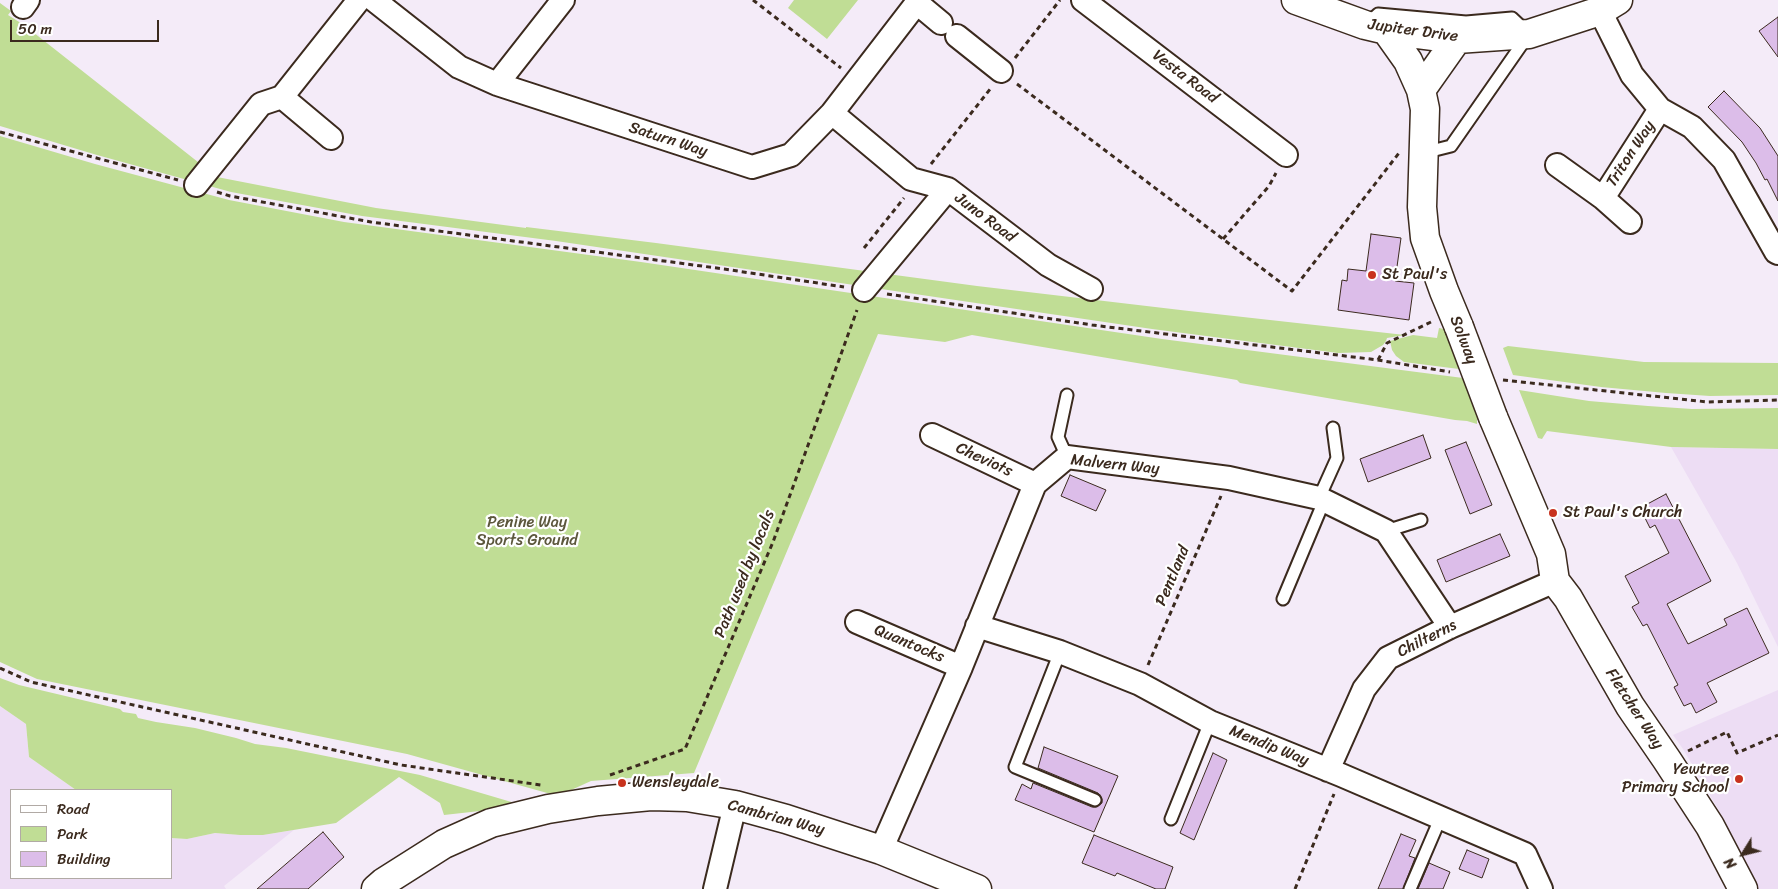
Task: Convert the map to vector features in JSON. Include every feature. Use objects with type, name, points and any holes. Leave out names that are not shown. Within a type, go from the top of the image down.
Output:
[{"type":"street","points":[[196,185],[262,104],[282,97],[359,0]]},
{"type":"street","name":"Saturn Way","points":[[374,0],[459,67],[497,84],[752,167],[791,155],[832,113],[918,1]]},
{"type":"street","points":[[497,84],[563,0]]},
{"type":"street","name":"Vesta Road","points":[[1083,0],[1286,155]]},
{"type":"street","name":"Jupiter Drive","points":[[1297,0],[1375,28],[1457,39],[1529,34],[1609,6]]},
{"type":"street","points":[[918,1],[1002,72]]},
{"type":"street","points":[[1609,6],[1632,75],[1660,109],[1692,126],[1724,160],[1778,253]]},
{"type":"street","name":"Solway","points":[[1375,28],[1408,61],[1421,90],[1425,108],[1422,208],[1425,238],[1493,418],[1551,554],[1555,581]]},
{"type":"street","points":[[1421,90],[1457,39]]},
{"type":"street","points":[[282,97],[331,138]]},
{"type":"street","name":"Triton Way","points":[[1603,198],[1660,109]]},
{"type":"street","name":"Juno Road","points":[[832,113],[911,179],[948,189],[1048,265],[1092,289]]},
{"type":"street","name":"Triton Way","points":[[1557,165],[1603,198],[1630,222]]},
{"type":"street","points":[[864,290],[948,189]]},
{"type":"street","name":"Cheviots","points":[[932,435],[1035,484]]},
{"type":"street","name":"Malvern Way","points":[[881,850],[961,667],[1035,484],[1067,457],[1229,478],[1321,500],[1386,531]]},
{"type":"street","points":[[1386,531],[1450,627]]},
{"type":"street","name":"Chilterns","points":[[1335,773],[1364,689],[1388,658],[1450,627],[1555,581]]},
{"type":"street","name":"Fletcher Way","points":[[1555,581],[1568,598],[1630,706],[1668,760],[1710,826],[1743,889]]},
{"type":"street","name":"Quantocks","points":[[857,622],[961,667]]},
{"type":"street","name":"Mendip Way","points":[[977,626],[1060,652],[1140,684],[1210,722],[1525,854],[1541,889]]},
{"type":"street","name":"Cambrian Way","points":[[376,889],[444,844],[491,822],[548,809],[598,801],[651,796],[687,798],[735,805],[786,819],[881,850],[977,889]]},
{"type":"street","points":[[715,889],[735,805]]},
{"type":"lane","points":[[1375,28],[1378,14],[1466,22],[1512,18],[1529,34],[1451,146],[1423,153]]},
{"type":"lane","points":[[1067,395],[1058,437],[1067,457]]},
{"type":"lane","points":[[1283,598],[1337,458],[1333,428]]},
{"type":"lane","points":[[1386,531],[1420,520]]},
{"type":"lane","points":[[1060,652],[1014,767],[1095,800]]},
{"type":"lane","points":[[1171,819],[1210,722]]},
{"type":"lane","points":[[1410,889],[1440,819]]},
{"type":"path","points":[[752,0],[857,81]]},
{"type":"path","points":[[864,248],[1060,0]]},
{"type":"path","points":[[1002,72],[1292,291],[1402,150],[1423,153]]},
{"type":"path","points":[[1223,240],[1269,186],[1286,155]]},
{"type":"path","name":"Path used by locals","points":[[605,777],[685,749],[773,542],[864,290]]},
{"type":"path","points":[[1378,360],[1388,343],[1432,323],[1430,314]]},
{"type":"path","name":"Pentland","points":[[1140,684],[1229,478]]},
{"type":"path","points":[[0,668],[31,682],[400,765],[550,787]]},
{"type":"path","points":[[1668,760],[1727,732],[1737,753],[1778,734]]},
{"type":"path","points":[[1294,889],[1335,773]]},
{"type":"shaded area","points":[[1671,447],[1778,449],[1778,647],[1737,563]]},
{"type":"shaded area","name":"Yewtree Primary School","points":[[1778,690],[1778,889],[1757,889],[1718,809],[1673,735]]},
{"type":"shaded area","points":[[0,706],[26,724],[29,757],[75,789],[10,789],[10,879],[172,879],[172,838],[187,839],[215,833],[263,835],[294,830],[224,886],[226,889],[0,889]]},
{"type":"green space","points":[[794,0],[858,0],[827,39],[788,8]]},
{"type":"green space","points":[[0,3],[11,11],[8,15],[24,25],[217,177],[376,208],[526,228],[656,243],[977,286],[1405,335],[1387,338],[1383,345],[1371,352],[1338,353],[1152,329],[556,241],[362,216],[231,192],[0,126]]},
{"type":"green space","name":"Penine Way Sports Ground","points":[[0,136],[229,200],[344,222],[641,262],[1162,339],[1463,378],[1477,414],[1477,424],[1240,383],[1237,380],[972,335],[945,342],[878,334],[694,773],[591,781],[558,796],[407,754],[37,679],[0,662]]},
{"type":"green space","points":[[1439,328],[1444,329],[1459,369],[1404,362],[1392,350],[1390,341],[1413,335],[1437,338]]},
{"type":"green space","points":[[1508,346],[1644,362],[1778,363],[1778,395],[1710,396],[1666,393],[1601,387],[1513,375],[1503,348]]},
{"type":"green space","points":[[1519,390],[1589,401],[1648,406],[1692,409],[1778,408],[1778,449],[1671,447],[1547,431],[1542,439],[1538,438]]},
{"type":"green space","points":[[0,678],[19,685],[120,709],[123,712],[136,714],[138,718],[195,728],[255,744],[286,748],[420,775],[525,806],[444,815],[440,803],[399,777],[336,823],[263,835],[215,833],[187,839],[172,838],[172,789],[75,789],[29,757],[26,724],[0,706]]},
{"type":"building","points":[[1778,17],[1778,57],[1759,31]]},
{"type":"building","points":[[1724,91],[1760,128],[1778,156],[1778,201],[1767,179],[1765,180],[1742,142],[1708,107]]},
{"type":"building","name":"St Paul's","points":[[1371,234],[1401,238],[1395,281],[1414,283],[1409,320],[1338,310],[1342,280],[1347,281],[1348,269],[1366,271]]},
{"type":"building","points":[[1423,435],[1431,458],[1368,482],[1360,459]]},
{"type":"building","points":[[1466,442],[1492,505],[1470,514],[1445,450]]},
{"type":"building","points":[[1070,475],[1106,490],[1096,511],[1061,496]]},
{"type":"building","points":[[1666,494],[1711,581],[1667,604],[1688,644],[1727,625],[1724,619],[1747,608],[1769,653],[1707,683],[1717,702],[1696,713],[1691,703],[1684,706],[1674,687],[1678,685],[1647,624],[1643,626],[1632,607],[1639,603],[1625,576],[1669,553],[1655,525],[1650,528],[1640,508]]},
{"type":"building","points":[[1500,534],[1510,556],[1446,582],[1437,560]]},
{"type":"building","points":[[1044,747],[1118,776],[1094,832],[1015,800],[1022,784],[1031,789],[1033,783],[1092,807],[1102,803],[1098,793],[1038,768]]},
{"type":"building","points":[[1213,753],[1227,760],[1194,840],[1180,833]]},
{"type":"building","points":[[323,832],[344,857],[308,889],[257,889]]},
{"type":"building","points":[[1401,834],[1416,840],[1409,856],[1415,858],[1403,889],[1378,889]]},
{"type":"building","points":[[1094,835],[1173,867],[1165,889],[1156,889],[1117,873],[1115,876],[1082,863]]},
{"type":"building","points":[[1467,850],[1489,859],[1482,878],[1459,869]]},
{"type":"building","points":[[1429,863],[1450,872],[1443,889],[1418,889]]},
{"type":"place","name":"St Paul's","points":[[1372,275]]},
{"type":"place","name":"St Paul's Church","points":[[1553,513]]},
{"type":"place","name":"Yewtree Primary School","points":[[1739,779]]},
{"type":"place","name":"Wensleydale","points":[[622,783]]}]
